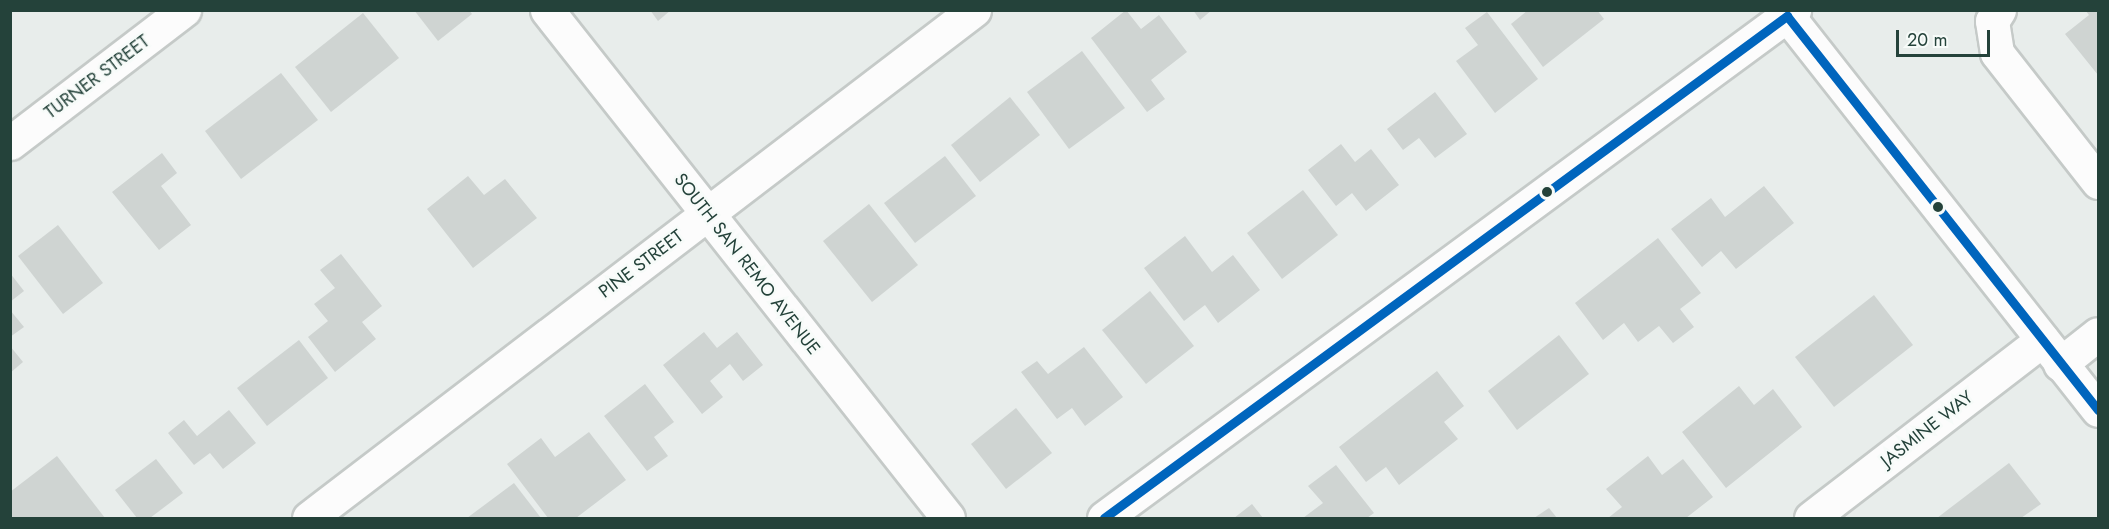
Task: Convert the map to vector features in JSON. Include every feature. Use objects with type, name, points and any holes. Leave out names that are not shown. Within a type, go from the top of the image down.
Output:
[{"type":"street","name":"TURNER STREET","points":[[10,143],[184,10]]},
{"type":"street","name":"SOUTH SAN REMO AVENUE","points":[[547,10],[948,519]]},
{"type":"street","name":"PINE STREET","points":[[309,519],[974,10]]},
{"type":"street","points":[[1999,10],[1992,21],[1997,53],[2098,182]]},
{"type":"street","points":[[1104,519],[1788,12],[2051,352],[2097,406]]},
{"type":"street","name":"JASMINE WAY","points":[[1811,519],[2051,352],[2098,334]]},
{"type":"building","points":[[414,10],[469,10],[472,14],[438,41]]},
{"type":"building","points":[[650,10],[671,10],[658,21]]},
{"type":"building","points":[[1126,10],[1141,29],[1159,15],[1187,52],[1151,80],[1165,99],[1147,112],[1091,38]]},
{"type":"building","points":[[1193,10],[1212,10],[1200,20]]},
{"type":"building","points":[[1528,10],[1597,10],[1604,19],[1543,67],[1511,24]]},
{"type":"building","points":[[2085,10],[2098,10],[2098,75],[2065,34],[2089,15]]},
{"type":"building","points":[[1487,12],[1538,79],[1495,113],[1456,61],[1478,45],[1465,28]]},
{"type":"building","points":[[363,13],[399,58],[331,112],[295,67]]},
{"type":"building","points":[[1082,51],[1125,108],[1069,149],[1027,92]]},
{"type":"building","points":[[281,73],[318,120],[241,179],[205,131]]},
{"type":"building","points":[[1435,92],[1467,134],[1435,158],[1419,138],[1403,150],[1387,129]]},
{"type":"building","points":[[1010,97],[1040,135],[980,182],[951,145]]},
{"type":"building","points":[[1341,144],[1355,162],[1371,149],[1399,185],[1366,211],[1352,193],[1336,206],[1308,170]]},
{"type":"building","points":[[162,153],[177,173],[161,186],[191,225],[159,250],[112,192]]},
{"type":"building","points":[[945,156],[976,196],[915,243],[884,203]]},
{"type":"building","points":[[468,176],[484,195],[505,179],[537,218],[473,268],[427,209]]},
{"type":"building","points":[[1764,186],[1794,223],[1736,269],[1721,251],[1702,267],[1671,229],[1711,198],[1725,217]]},
{"type":"building","points":[[1303,190],[1338,235],[1282,279],[1247,233]]},
{"type":"building","points":[[869,204],[918,265],[872,302],[823,241]]},
{"type":"building","points":[[58,225],[103,283],[63,314],[18,256]]},
{"type":"building","points":[[1185,236],[1212,272],[1233,255],[1260,290],[1218,323],[1205,305],[1184,321],[1144,268]]},
{"type":"building","points":[[1658,238],[1701,293],[1680,309],[1694,327],[1673,343],[1659,326],[1638,342],[1624,323],[1603,340],[1575,303]]},
{"type":"building","points":[[341,254],[382,306],[362,322],[376,339],[335,372],[308,337],[328,321],[314,304],[335,288],[320,270]]},
{"type":"building","points":[[10,273],[24,291],[10,302]]},
{"type":"building","points":[[1150,291],[1194,346],[1146,384],[1102,330]]},
{"type":"building","points":[[1874,295],[1913,345],[1834,407],[1795,357]]},
{"type":"building","points":[[10,310],[24,327],[10,337]]},
{"type":"building","points":[[704,332],[717,348],[737,332],[763,365],[743,381],[730,364],[710,381],[723,397],[702,414],[663,365]]},
{"type":"building","points":[[1559,335],[1589,374],[1517,430],[1488,391]]},
{"type":"building","points":[[299,340],[328,378],[267,426],[237,388]]},
{"type":"building","points":[[10,346],[23,362],[10,373]]},
{"type":"building","points":[[1084,347],[1123,397],[1085,426],[1072,408],[1057,419],[1021,372],[1037,361],[1048,374]]},
{"type":"building","points":[[1437,371],[1464,406],[1444,422],[1458,439],[1399,485],[1386,467],[1366,482],[1339,447]]},
{"type":"building","points":[[645,384],[674,422],[654,437],[668,456],[647,471],[604,416]]},
{"type":"building","points":[[1739,386],[1754,405],[1773,389],[1802,427],[1726,488],[1682,432]]},
{"type":"building","points":[[1016,408],[1052,453],[1006,489],[971,444]]},
{"type":"building","points":[[229,410],[256,443],[223,469],[210,453],[194,465],[168,433],[184,420],[197,436]]},
{"type":"building","points":[[589,432],[626,480],[576,518],[548,518],[507,464],[541,438],[555,457]]},
{"type":"building","points":[[57,456],[105,518],[10,518],[10,492]]},
{"type":"building","points":[[1648,456],[1662,475],[1683,459],[1713,497],[1686,518],[1608,518],[1622,507],[1606,489]]},
{"type":"building","points":[[156,459],[183,493],[150,518],[137,518],[115,490]]},
{"type":"building","points":[[2009,463],[2041,504],[2021,518],[1937,518]]},
{"type":"building","points":[[1336,465],[1374,513],[1367,518],[1303,518],[1323,503],[1308,486]]},
{"type":"building","points":[[514,483],[541,518],[467,518]]},
{"type":"building","points":[[1252,504],[1263,518],[1234,518]]},
{"type":"building","points":[[1549,508],[1557,518],[1534,518]]},
{"type":"transit line","points":[[1104,518],[1787,16],[2098,410]]}]
